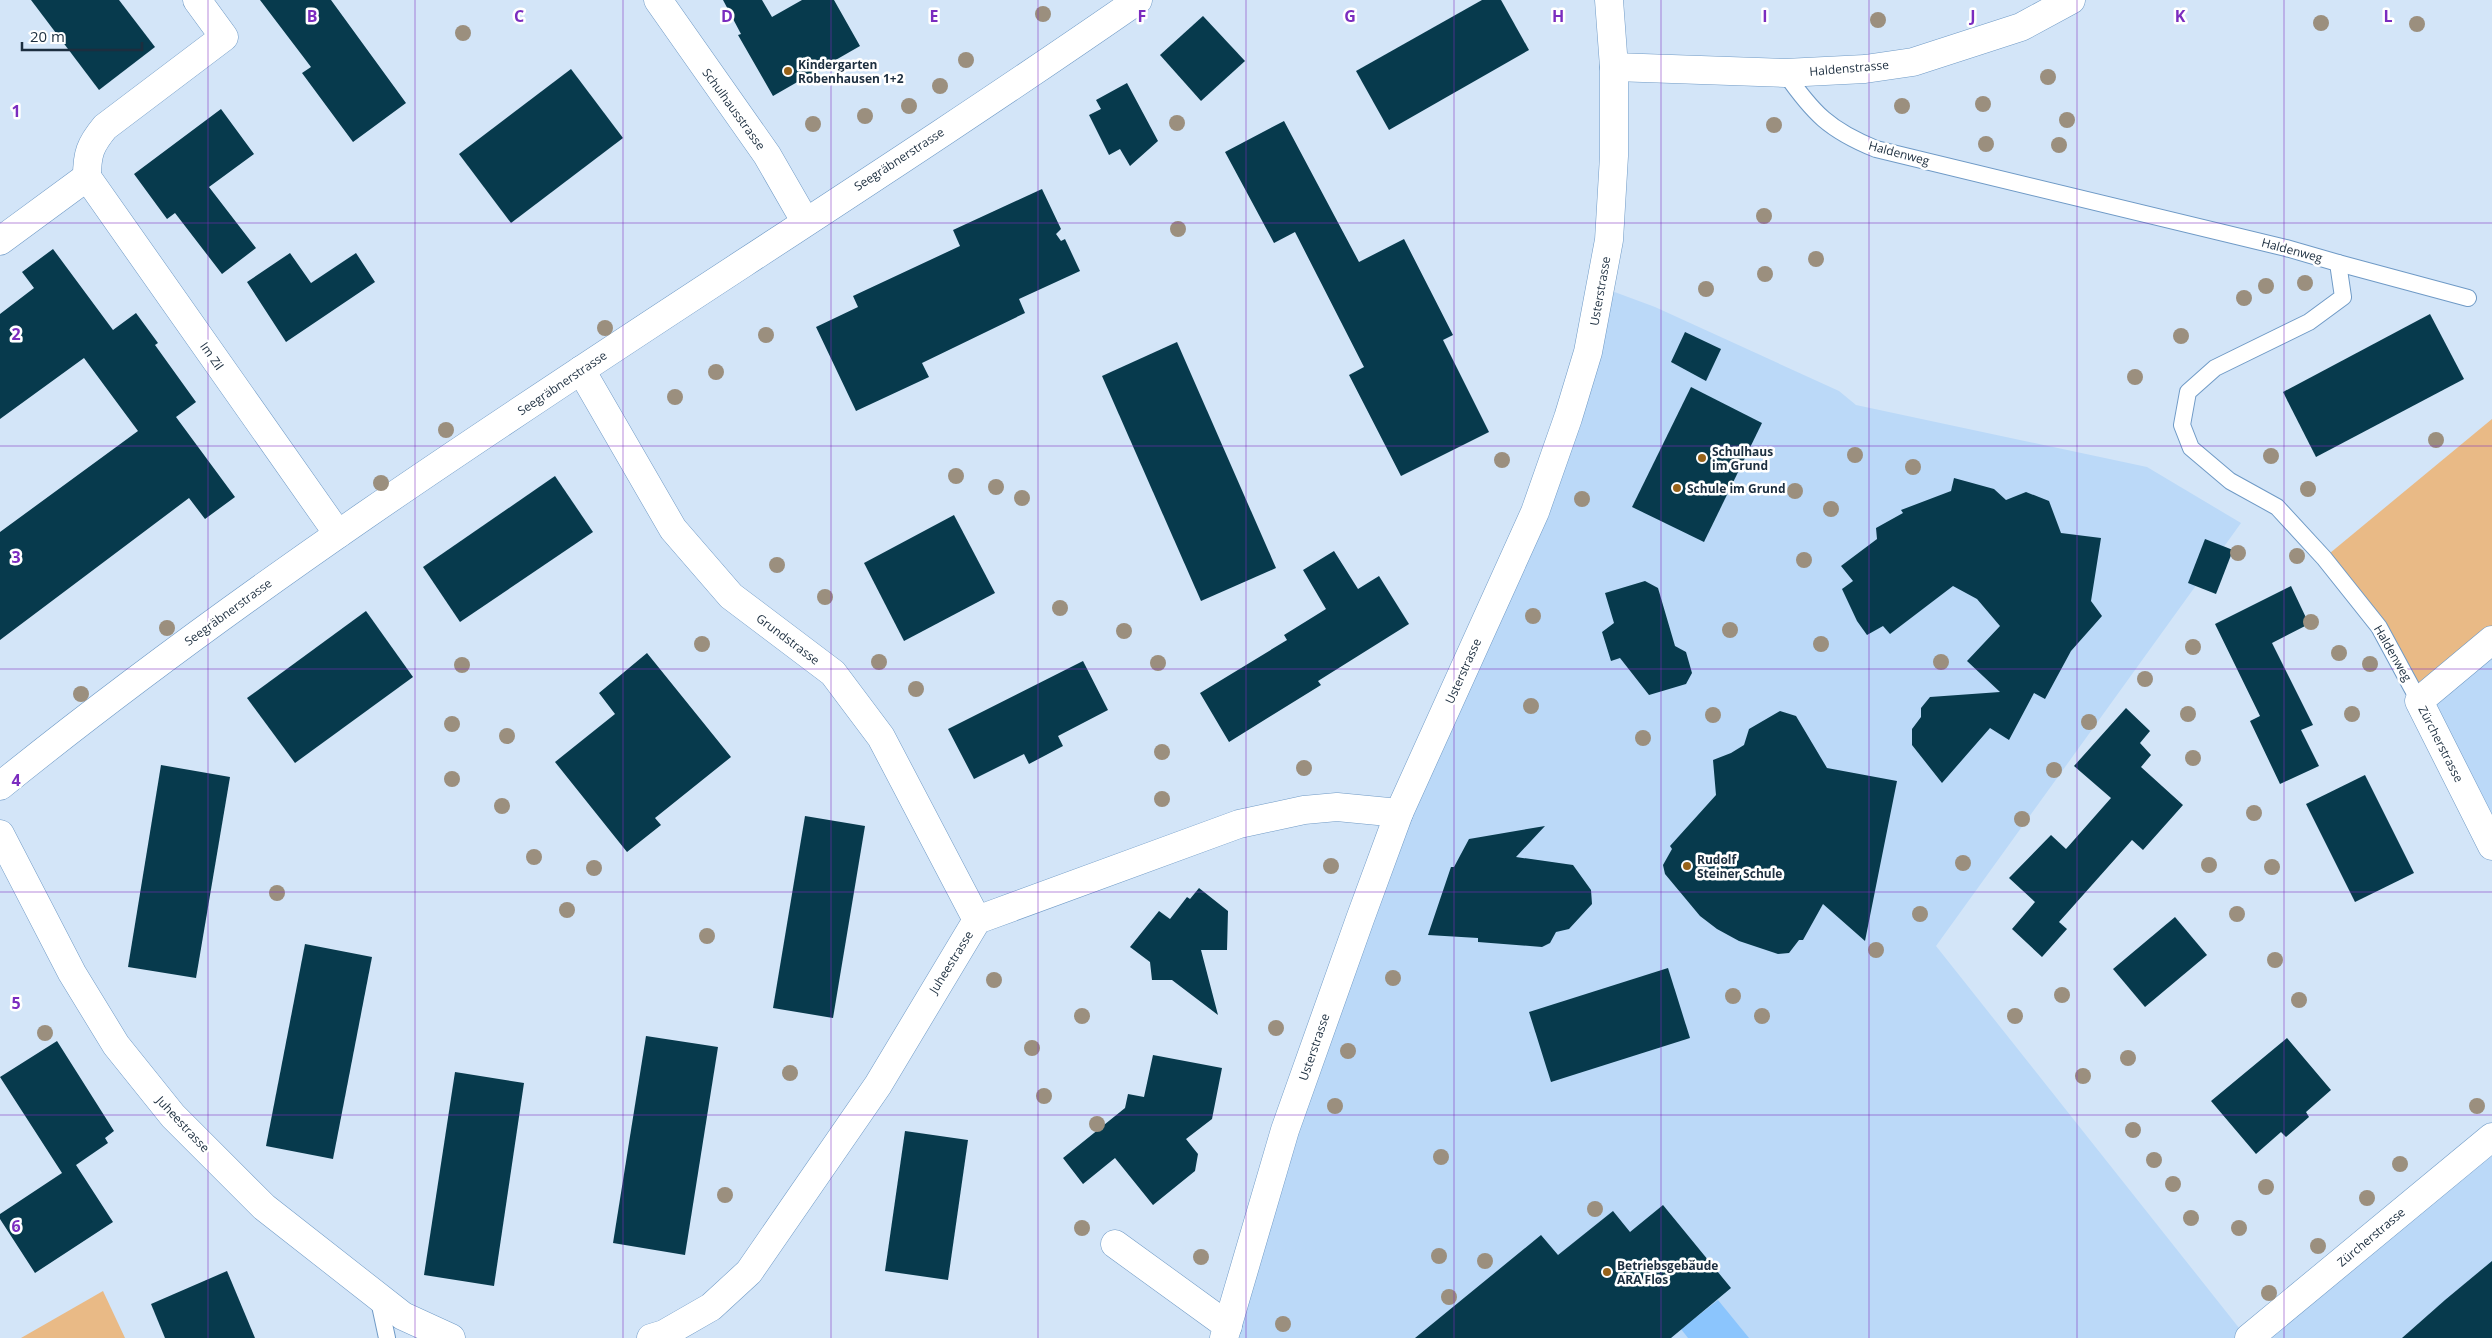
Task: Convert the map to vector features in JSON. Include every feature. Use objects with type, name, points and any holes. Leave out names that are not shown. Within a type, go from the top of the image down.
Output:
[{"type":"street","points":[[0,241],[87,177],[87,159],[92,142],[105,127],[224,37],[197,0]]},
{"type":"street","name":"Schulhausstrasse","points":[[658,0],[767,155],[805,221]]},
{"type":"street","name":"Seegräbnerstrasse","points":[[0,786],[97,708],[249,596],[338,534],[1138,0]]},
{"type":"street","name":"Usterstrasse","points":[[1114,1244],[1226,1332],[1286,1130],[1399,813],[1535,512],[1568,418],[1588,352],[1609,240],[1614,156],[1614,67],[1609,0]]},
{"type":"street","name":"Haldenstrasse","points":[[1614,67],[1785,73],[1865,69],[1913,62],[2021,27],[2071,0]]},
{"type":"street","name":"Im Zil","points":[[87,177],[338,534]]},
{"type":"street","name":"Grundstrasse","points":[[581,370],[673,528],[731,596],[833,672],[881,737],[977,920]]},
{"type":"street","name":"Zürcherstrasse","points":[[2489,644],[2420,701],[2492,846]]},
{"type":"street","name":"Juheestrasse","points":[[651,1338],[664,1334],[711,1307],[749,1272],[878,1085],[977,920],[1239,824],[1304,810],[1336,807],[1399,813]]},
{"type":"street","name":"Juheestrasse","points":[[0,834],[72,972],[106,1029],[116,1045],[172,1116],[264,1207],[403,1316],[450,1338]]},
{"type":"street","name":"Zürcherstrasse","points":[[2250,1338],[2492,1137]]},
{"type":"lane","name":"Haldenweg","points":[[1785,73],[1804,100],[1825,122],[1850,138],[1876,149],[2286,248],[2338,263],[2343,297],[2309,322],[2215,368],[2188,392],[2182,426],[2191,448],[2230,481],[2277,507],[2324,558],[2379,627],[2420,701]]},
{"type":"lane","points":[[2338,263],[2468,298]]},
{"type":"lane","points":[[378,1296],[387,1338]]},
{"type":"shaded area","name":"Rudolf Steiner Schule","points":[[1601,287],[1655,307],[1839,391],[1856,405],[2147,467],[2241,523],[1936,946],[2247,1338],[1224,1338],[1285,1130],[1513,560]]},
{"type":"shaded area","points":[[2492,419],[2492,640],[2419,701],[2324,558]]},
{"type":"shaded area","points":[[2492,640],[2492,846],[2419,701]]},
{"type":"shaded area","points":[[2492,1137],[2492,1338],[2250,1338]]},
{"type":"shaded area","points":[[103,1291],[125,1338],[21,1338]]},
{"type":"water","points":[[1718,1300],[1749,1338],[1688,1338],[1681,1329]]},
{"type":"building","points":[[31,0],[119,0],[155,47],[99,90]]},
{"type":"building","points":[[260,0],[331,0],[406,103],[353,142],[302,73],[311,67]]},
{"type":"building","name":"Kindergarten Robenhausen 1+2","points":[[723,0],[762,0],[772,17],[802,0],[834,0],[860,46],[773,96],[738,35],[741,34]]},
{"type":"building","points":[[1482,0],[1501,0],[1529,50],[1389,130],[1356,71]]},
{"type":"building","points":[[1203,16],[1245,61],[1201,101],[1160,55]]},
{"type":"building","points":[[571,69],[623,138],[511,223],[459,154]]},
{"type":"building","points":[[1127,83],[1158,141],[1130,166],[1120,149],[1109,155],[1089,115],[1101,109],[1096,100]]},
{"type":"building","points":[[221,109],[254,154],[209,187],[256,248],[222,274],[175,213],[167,219],[134,174]]},
{"type":"building","points":[[1284,121],[1359,262],[1404,239],[1453,335],[1443,340],[1489,432],[1401,476],[1349,375],[1364,367],[1295,232],[1274,243],[1225,152]]},
{"type":"building","points":[[1042,189],[1061,229],[1056,234],[1061,241],[1065,239],[1080,271],[1019,299],[1025,313],[922,363],[929,377],[856,411],[816,327],[858,307],[853,296],[960,246],[953,230]]},
{"type":"building","points":[[53,249],[113,330],[136,313],[158,343],[155,345],[196,402],[176,417],[235,497],[205,519],[189,498],[0,640],[0,532],[138,431],[84,358],[0,419],[0,314],[34,288],[22,272]]},
{"type":"building","points":[[290,253],[311,283],[356,253],[375,282],[286,342],[247,282]]},
{"type":"building","points":[[2430,314],[2464,379],[2316,457],[2283,392]]},
{"type":"building","points":[[1685,332],[1721,349],[1706,381],[1671,362]]},
{"type":"building","points":[[1177,342],[1276,568],[1201,601],[1102,376]]},
{"type":"building","name":"Schulhaus im Grund","points":[[1691,387],[1762,423],[1704,542],[1632,507]]},
{"type":"building","points":[[555,476],[593,532],[460,622],[423,567]]},
{"type":"building","points":[[1954,478],[1994,489],[2006,500],[2026,492],[2049,501],[2061,533],[2101,538],[2091,601],[2102,616],[2071,651],[2045,699],[2034,693],[2009,740],[1990,728],[1942,783],[1912,745],[1912,729],[1921,717],[1921,708],[1930,697],[2000,692],[1967,661],[2000,626],[1977,599],[1953,586],[1890,634],[1883,626],[1867,635],[1857,621],[1842,589],[1853,581],[1841,566],[1877,539],[1876,528],[1903,513],[1901,510],[1951,491]]},
{"type":"building","points":[[954,515],[995,593],[904,641],[864,563]]},
{"type":"building","points":[[2205,539],[2233,550],[2216,594],[2188,583]]},
{"type":"building","points":[[1334,551],[1358,589],[1379,576],[1409,624],[1318,681],[1321,685],[1229,742],[1200,693],[1287,640],[1284,635],[1326,609],[1303,570]]},
{"type":"building","points":[[1645,581],[1658,588],[1675,646],[1686,652],[1692,673],[1686,684],[1649,695],[1620,658],[1611,661],[1602,632],[1614,623],[1605,593]]},
{"type":"building","points":[[2291,586],[2309,624],[2272,643],[2313,725],[2301,730],[2319,766],[2280,784],[2250,721],[2260,716],[2215,624]]},
{"type":"building","points":[[366,611],[413,677],[295,763],[247,698]]},
{"type":"building","points":[[647,653],[731,757],[655,818],[661,825],[627,852],[555,762],[615,714],[599,693]]},
{"type":"building","points":[[1083,661],[1108,710],[1058,736],[1063,746],[1029,764],[1024,754],[974,779],[948,729]]},
{"type":"building","points":[[2126,708],[2150,731],[2140,743],[2151,755],[2141,767],[2183,805],[2143,850],[2132,840],[2059,922],[2067,929],[2042,957],[2012,929],[2035,902],[2009,878],[2051,835],[2066,849],[2111,798],[2074,766]]},
{"type":"building","points":[[1780,711],[1796,716],[1827,768],[1897,781],[1865,941],[1823,904],[1803,940],[1799,940],[1789,953],[1778,954],[1739,941],[1717,929],[1700,916],[1665,874],[1663,865],[1672,849],[1670,846],[1716,795],[1713,760],[1731,753],[1744,745],[1749,729]]},
{"type":"building","points":[[161,765],[230,777],[196,978],[128,967]]},
{"type":"building","points":[[2365,775],[2414,873],[2355,902],[2306,804]]},
{"type":"building","points":[[805,816],[865,826],[833,1018],[773,1008]]},
{"type":"building","points":[[1545,826],[1516,857],[1573,865],[1591,890],[1592,904],[1569,929],[1556,932],[1550,943],[1542,947],[1478,942],[1478,938],[1428,935],[1451,867],[1454,867],[1469,839]]},
{"type":"building","points":[[1199,888],[1228,911],[1227,950],[1201,950],[1218,1015],[1172,980],[1152,980],[1150,962],[1130,947],[1159,911],[1170,919],[1187,897],[1190,899]]},
{"type":"building","points":[[2175,917],[2207,955],[2145,1007],[2113,969]]},
{"type":"building","points":[[305,944],[372,957],[333,1159],[266,1146]]},
{"type":"building","points":[[1668,968],[1690,1038],[1551,1082],[1529,1012]]},
{"type":"building","points":[[646,1036],[718,1047],[685,1255],[613,1243]]},
{"type":"building","points":[[2287,1038],[2331,1090],[2306,1112],[2309,1117],[2286,1137],[2281,1132],[2256,1154],[2211,1101]]},
{"type":"building","points":[[57,1041],[114,1131],[105,1138],[108,1143],[76,1165],[113,1222],[35,1273],[0,1219],[0,1214],[62,1173],[0,1077]]},
{"type":"building","points":[[1153,1055],[1222,1068],[1212,1119],[1186,1139],[1198,1154],[1195,1171],[1153,1205],[1115,1158],[1083,1184],[1063,1158],[1125,1108],[1128,1094],[1144,1097]]},
{"type":"building","points":[[455,1072],[524,1083],[494,1286],[424,1275]]},
{"type":"building","points":[[905,1131],[968,1140],[948,1280],[885,1271]]},
{"type":"building","name":"Betriebsgebäude ARA Flos","points":[[1663,1205],[1731,1288],[1671,1338],[1415,1338],[1541,1235],[1558,1255],[1613,1211],[1630,1232]]},
{"type":"building","points":[[2492,1261],[2492,1338],[2402,1338],[2445,1300]]},
{"type":"building","points":[[227,1271],[255,1338],[165,1338],[151,1304]]},
{"type":"place","name":"Kindergarten Robenhausen 1+2","points":[[788,71]]},
{"type":"place","name":"Schulhaus im Grund","points":[[1702,458]]},
{"type":"place","name":"Schule im Grund","points":[[1677,488]]},
{"type":"place","name":"Rudolf Steiner Schule","points":[[1687,866]]},
{"type":"place","name":"Betriebsgebäude ARA Flos","points":[[1607,1272]]}]
